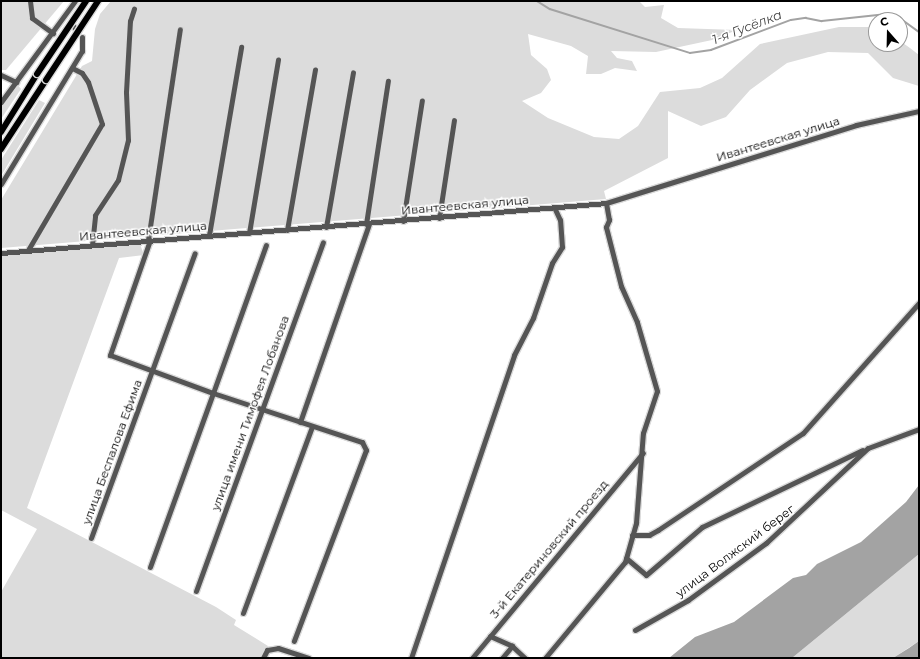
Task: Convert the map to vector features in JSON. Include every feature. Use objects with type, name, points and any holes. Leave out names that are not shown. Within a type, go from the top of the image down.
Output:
[{"type":"main road","points":[[1,132],[37,74],[86,1]]},
{"type":"main road","points":[[1,149],[98,1]]},
{"type":"street","points":[[30,1],[32,18],[53,33]]},
{"type":"street","points":[[1,102],[53,33],[65,21],[75,1]]},
{"type":"street","points":[[92,245],[95,215],[118,180],[128,140],[127,79],[130,21],[134,9]]},
{"type":"street","points":[[180,29],[149,240],[110,355],[152,373],[312,426],[365,446],[294,641]]},
{"type":"street","points":[[1,184],[82,51],[82,37]]},
{"type":"street","points":[[209,235],[241,47]]},
{"type":"street","points":[[249,233],[278,59]]},
{"type":"street","points":[[28,250],[102,124],[88,82],[82,74],[72,68]]},
{"type":"street","points":[[287,230],[315,69]]},
{"type":"street","points":[[326,227],[353,72]]},
{"type":"street","points":[[1,75],[16,82]]},
{"type":"street","points":[[300,422],[368,224],[388,81]]},
{"type":"street","points":[[404,221],[422,100]]},
{"type":"street","name":"Ивантеевская улица","points":[[1,253],[209,235],[368,224],[606,203],[849,128],[919,111]]},
{"type":"street","points":[[439,218],[454,120]]},
{"type":"street","points":[[545,658],[582,616],[626,558],[632,535],[643,452],[643,433],[657,392],[637,322],[621,286],[606,227],[609,220],[606,203]]},
{"type":"street","points":[[411,658],[514,355],[532,318],[552,263],[562,247],[560,220],[554,207]]},
{"type":"street","name":"улица имени Тимофея Лобанова","points":[[196,590],[323,242]]},
{"type":"street","points":[[150,567],[266,245]]},
{"type":"street","name":"улица Беспалова Ефима","points":[[91,538],[195,253]]},
{"type":"street","points":[[632,535],[648,535],[658,530],[803,433],[919,304]]},
{"type":"street","points":[[243,612],[312,426]]},
{"type":"street","name":"улица Волжский берег","points":[[635,630],[688,600],[766,543],[808,508],[868,448],[919,429]]},
{"type":"street","points":[[626,558],[646,575],[702,527],[868,448]]},
{"type":"street","name":"3-й Екатериновский проезд","points":[[472,658],[643,452]]},
{"type":"street","points":[[490,636],[512,646],[525,658]]},
{"type":"street","points":[[502,658],[512,646]]},
{"type":"street","points":[[263,658],[267,650],[278,648],[308,658]]},
{"type":"shaded area","points":[[1,1],[64,1],[6,70],[1,70]]},
{"type":"shaded area","points":[[111,1],[639,1],[645,7],[664,5],[661,18],[678,28],[737,30],[712,40],[656,52],[611,51],[617,58],[632,61],[637,71],[615,68],[601,74],[586,74],[588,56],[571,46],[528,34],[531,55],[547,69],[551,80],[541,93],[522,101],[548,118],[594,137],[619,139],[638,126],[660,92],[700,88],[722,78],[760,44],[839,27],[868,27],[868,52],[908,52],[908,47],[910,48],[919,55],[919,86],[893,78],[868,53],[828,52],[787,63],[750,90],[726,117],[701,126],[668,111],[668,158],[604,191],[606,199],[1,248],[1,200],[82,66],[92,61],[95,29],[100,14]]},
{"type":"shaded area","points":[[17,84],[21,89],[1,119],[1,106]]},
{"type":"shaded area","points":[[39,100],[45,103],[1,176],[1,160]]},
{"type":"shaded area","points":[[140,244],[144,255],[119,258],[27,508],[216,607],[236,620],[234,625],[268,646],[260,658],[1,658],[1,592],[37,529],[1,510],[1,256]]},
{"type":"shaded area","points":[[919,485],[919,554],[792,658],[669,658],[695,637],[734,622],[793,578],[806,575],[817,564],[861,542],[906,502]]},
{"type":"shaded area","points":[[919,554],[919,641],[893,658],[792,658]]},
{"type":"shaded area","points":[[919,641],[919,658],[893,658],[909,648]]},
{"type":"waterway","name":"1-я Гусёлка","points":[[537,1],[550,9],[690,53],[711,50],[791,20],[806,18],[822,21],[887,14],[900,18],[919,32]]}]
